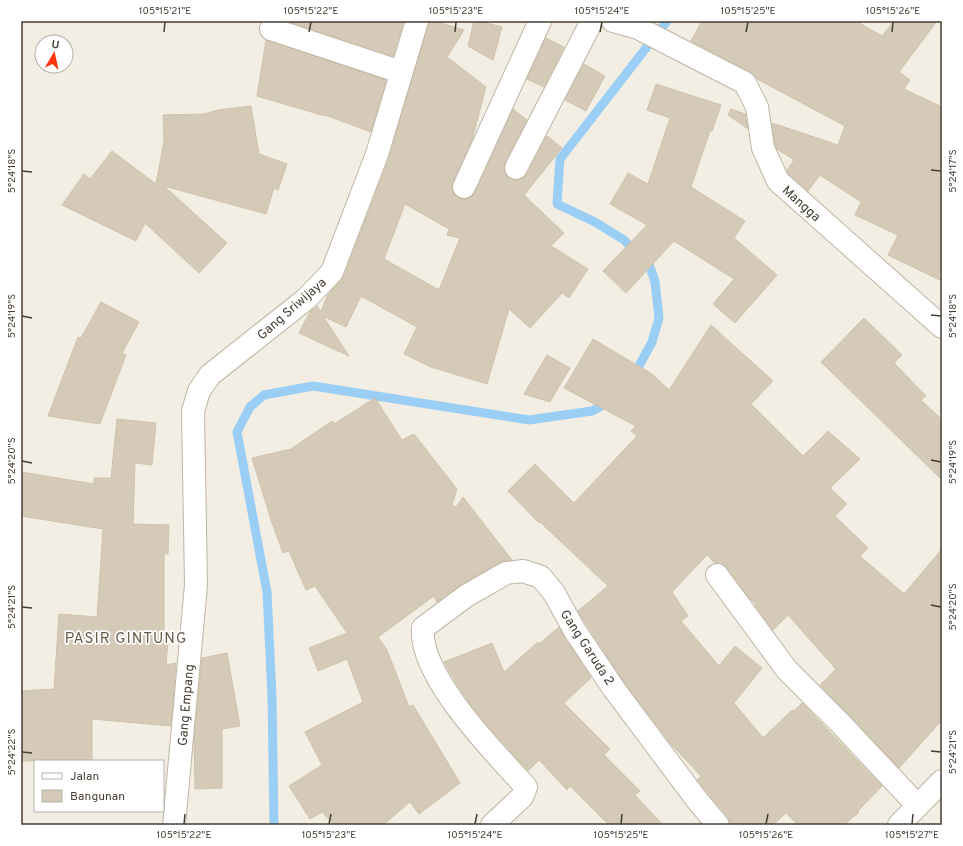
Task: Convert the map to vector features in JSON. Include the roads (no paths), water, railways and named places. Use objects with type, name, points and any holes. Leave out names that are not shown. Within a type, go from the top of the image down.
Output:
[{"type":"street","name":"Gang Sriwijaya","points":[[196,585],[192,411],[199,391],[210,375],[306,299],[332,272],[377,154],[417,21]]},
{"type":"street","points":[[464,188],[540,21]]},
{"type":"street","points":[[516,168],[592,21]]},
{"type":"street","name":"Mangga","points":[[627,24],[684,51],[744,83],[757,107],[762,148],[778,181],[942,327]]},
{"type":"street","points":[[271,29],[401,72]]},
{"type":"street","name":"Gang Garuda 2","points":[[492,825],[522,797],[526,787],[474,729],[442,685],[429,659],[422,637],[423,628],[466,596],[506,573],[523,571],[542,577],[554,593],[575,631],[614,689],[718,825]]},
{"type":"street","points":[[717,575],[787,670],[841,724],[918,806]]},
{"type":"street","name":"Gang Empang","points":[[174,825],[196,585]]},
{"type":"street","points":[[899,825],[942,781]]},
{"type":"waterway","points":[[633,377],[652,342],[659,318],[655,282],[650,267],[624,240],[595,222],[557,204],[560,159],[667,21]]},
{"type":"waterway","points":[[274,825],[272,697],[267,592],[237,432],[250,407],[264,395],[313,386],[529,420],[592,411],[610,401]]},
{"type":"district","name":"PASIR GINTUNG","points":[[126,638]]}]
